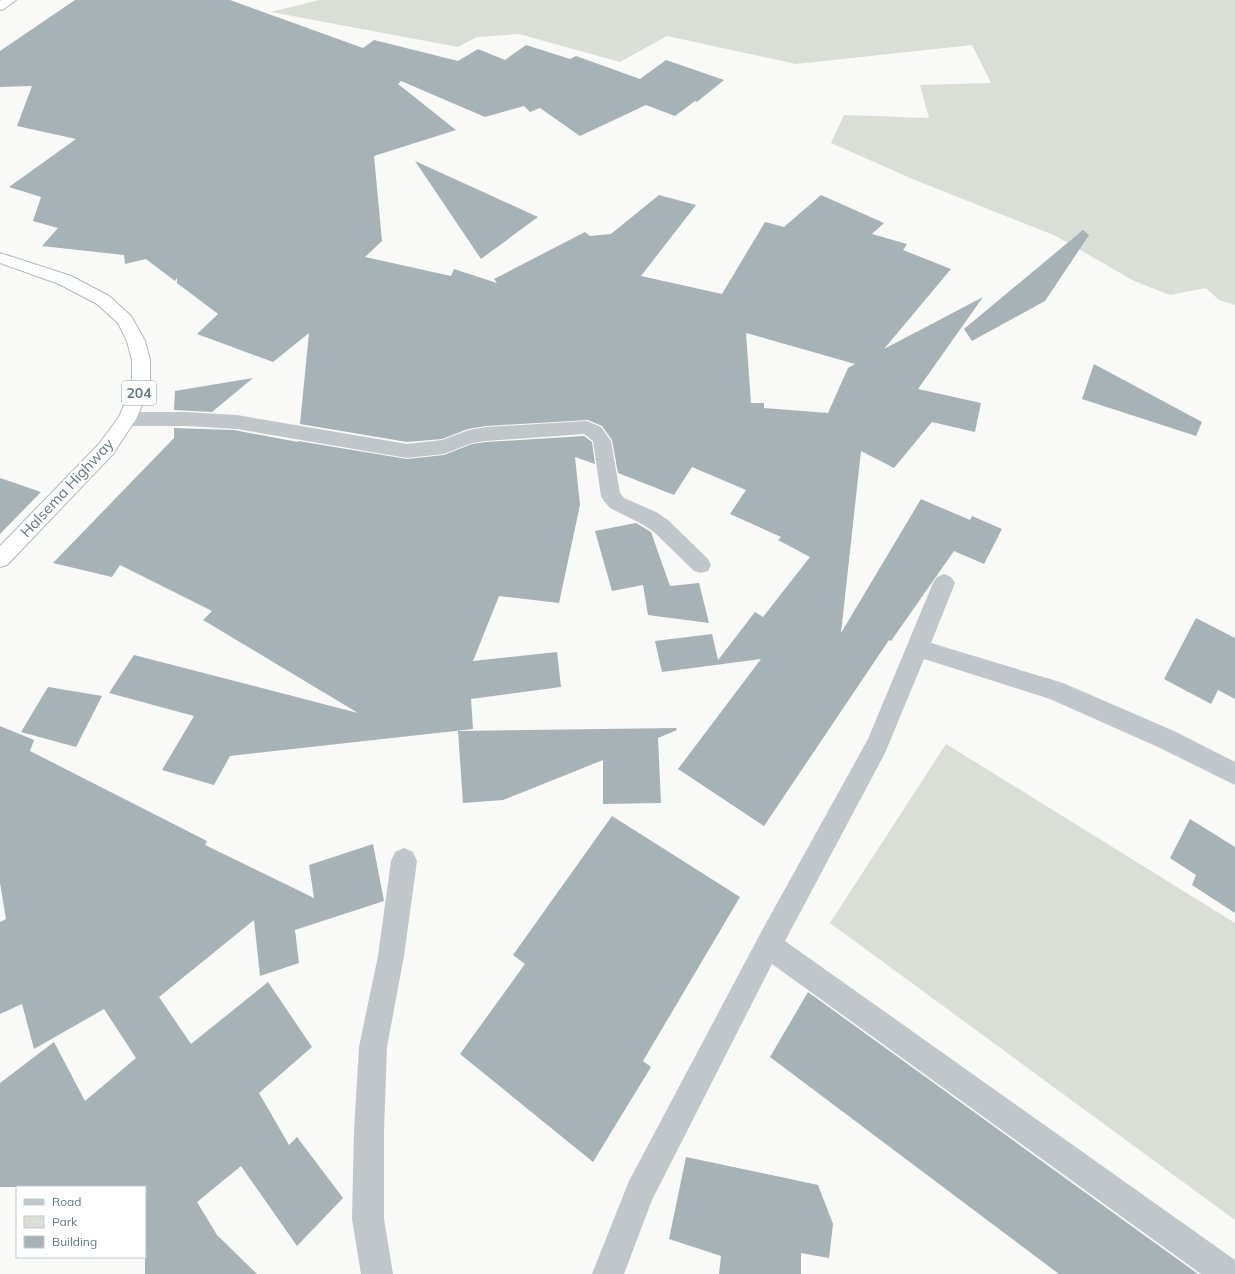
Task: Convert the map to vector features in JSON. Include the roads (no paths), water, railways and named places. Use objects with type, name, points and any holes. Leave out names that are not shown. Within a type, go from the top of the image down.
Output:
[{"type":"highway","points":[[0,6],[10,0]]},
{"type":"highway","name":"Halsema Highway","points":[[0,258],[65,280],[103,300],[125,320],[136,341],[141,360],[141,387],[127,419],[106,449],[0,559]]},
{"type":"street","points":[[127,419],[187,419],[237,422],[407,451],[444,447],[469,437],[486,434],[584,427],[593,429],[602,440],[611,496],[617,503],[649,518],[661,526],[701,565]]},
{"type":"street","points":[[608,1274],[640,1192],[768,945],[877,745],[944,583]]},
{"type":"street","points":[[918,648],[1055,690],[1166,739],[1235,774]]},
{"type":"street","points":[[377,1274],[368,1219],[369,1131],[373,1046],[390,956],[404,861]]},
{"type":"street","points":[[768,945],[1228,1274]]}]
